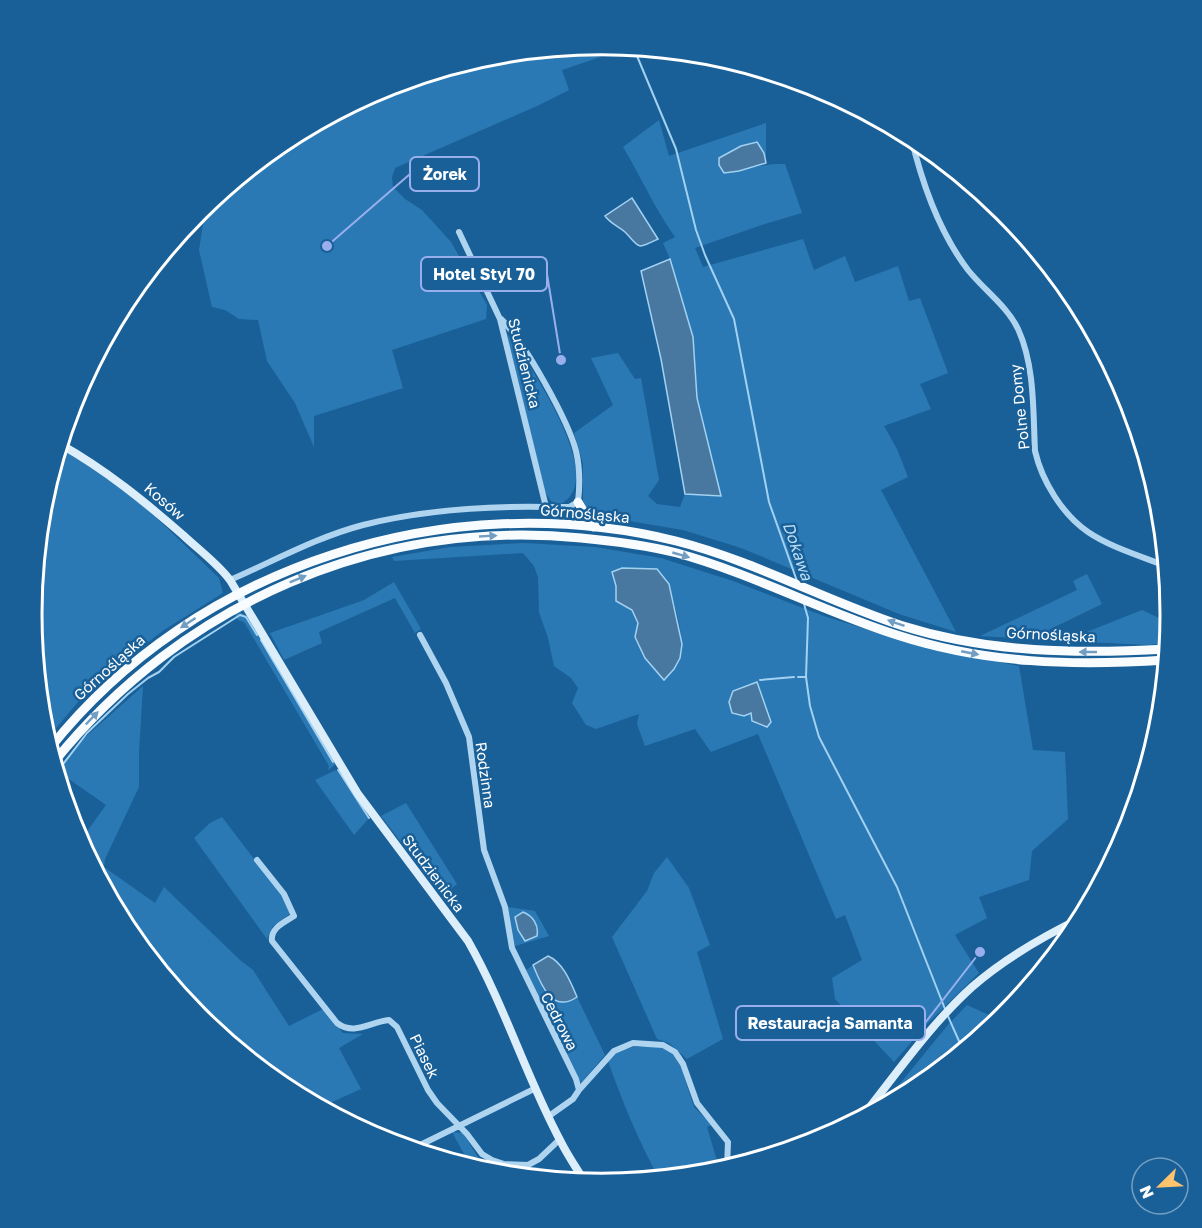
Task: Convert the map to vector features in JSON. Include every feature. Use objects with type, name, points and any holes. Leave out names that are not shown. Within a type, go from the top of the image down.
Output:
[{"type":"main road","points":[[578,502],[593,527]]},
{"type":"main road","name":"Górnośląska","points":[[57,740],[96,696],[147,652],[201,615],[239,593],[320,558],[367,543],[416,533],[495,524],[593,527],[680,542],[731,558],[906,627],[972,642],[1058,651],[1159,649]]},
{"type":"main road","name":"Górnośląska","points":[[60,755],[86,723],[133,678],[180,642],[245,603],[323,569],[370,554],[449,540],[522,535],[581,538],[655,548],[712,564],[900,636],[972,654],[1039,662],[1081,664],[1158,660]]},
{"type":"street","name":"Polne Domy","points":[[915,152],[929,196],[949,241],[970,272],[997,300],[1017,328],[1028,367],[1035,451],[1053,495],[1076,522],[1092,535],[1157,562]]},
{"type":"street","name":"Studzienicka","points":[[459,232],[500,319],[546,507]]},
{"type":"street","points":[[230,580],[321,540],[361,526],[445,510],[503,506],[568,507],[578,502],[579,470],[570,434],[560,412],[525,353],[500,319]]},
{"type":"street","name":"Kosów","points":[[67,448],[133,491],[212,561],[239,593]]},
{"type":"street","name":"Studzienicka","points":[[239,593],[358,794],[468,941],[503,1011],[560,1140],[579,1172]]},
{"type":"street","name":"Rodzinna","points":[[420,635],[446,683],[469,737],[484,850],[503,900],[508,925]]},
{"type":"street","name":"Piasek","points":[[257,860],[284,894],[294,916],[274,929],[271,935],[272,941],[337,1023],[345,1029],[353,1030],[389,1020],[397,1027],[428,1090],[437,1103],[482,1154],[492,1160],[520,1166],[534,1163],[560,1140]]},
{"type":"street","name":"Cedrowa","points":[[508,925],[512,948],[576,1079],[579,1090]]},
{"type":"street","points":[[875,1101],[939,1021],[979,981],[1009,958],[1066,925]]},
{"type":"street","points":[[549,1116],[573,1099],[614,1051],[633,1043],[663,1044],[675,1052],[683,1064],[697,1103],[728,1142],[727,1158]]},
{"type":"street","points":[[423,1143],[536,1088]]},
{"type":"shaded area","points":[[606,55],[562,70],[569,90],[395,168],[392,177],[393,187],[405,199],[422,210],[451,242],[487,305],[486,319],[392,350],[403,388],[314,416],[314,447],[295,403],[267,361],[258,320],[239,319],[225,310],[212,307],[199,250],[203,222],[232,194],[290,149],[354,113],[421,85],[456,74],[528,60]]},
{"type":"shaded area","points":[[659,120],[669,156],[766,123],[766,159],[764,153],[735,149],[719,158],[719,165],[724,173],[785,164],[802,213],[695,248],[703,267],[803,239],[814,270],[845,256],[855,282],[898,266],[909,301],[920,298],[948,373],[920,384],[931,409],[884,426],[897,449],[908,477],[881,490],[956,632],[899,614],[741,548],[683,530],[595,518],[583,502],[583,464],[574,433],[613,405],[591,358],[618,353],[635,379],[641,378],[659,480],[648,496],[657,504],[680,507],[685,494],[720,496],[697,398],[693,337],[670,259],[663,243],[675,237],[623,147]]},
{"type":"shaded area","points":[[757,142],[764,153],[766,163],[724,173],[719,165],[719,158],[741,146]]},
{"type":"shaded area","points":[[632,198],[658,239],[642,246],[636,244],[605,216]]},
{"type":"shaded area","points":[[670,259],[693,337],[697,398],[721,496],[685,494],[661,359],[641,271]]},
{"type":"shaded area","points":[[506,332],[545,392],[571,447],[576,471],[573,491],[560,504],[551,501],[545,492]]},
{"type":"shaded area","points":[[66,452],[114,477],[219,578],[223,593],[164,630],[93,684],[55,730],[43,651],[43,577],[53,505]]},
{"type":"shaded area","points":[[524,543],[595,547],[661,558],[733,581],[824,616],[929,649],[1019,666],[1033,750],[1065,752],[1068,819],[1032,851],[1029,880],[979,897],[987,918],[955,935],[979,973],[928,1023],[894,1062],[835,999],[832,978],[862,960],[845,915],[836,919],[758,734],[711,752],[695,729],[645,746],[637,724],[639,714],[596,729],[586,725],[572,703],[578,688],[571,678],[554,666],[539,612],[538,577],[534,566],[523,553],[394,561],[392,557],[450,547]],"holes":[[[669,584],[679,623],[681,646],[673,668],[664,680],[645,658],[635,637],[638,623],[632,610],[616,601],[616,586]]]},
{"type":"shaded area","points":[[622,568],[657,569],[669,584],[682,644],[680,658],[664,680],[645,658],[635,637],[638,623],[632,610],[616,601],[616,586],[612,572]]},
{"type":"shaded area","points":[[1087,574],[1102,604],[1030,639],[980,636],[1077,590],[1073,581]]},
{"type":"shaded area","points":[[394,582],[421,629],[415,633],[395,598],[319,632],[322,643],[284,660],[270,633],[364,600]]},
{"type":"shaded area","points":[[1142,610],[1160,618],[1159,644],[1064,641]]},
{"type":"shaded area","points":[[240,612],[248,617],[336,764],[328,770],[329,766],[244,622],[238,620],[235,614]]},
{"type":"shaded area","points":[[757,682],[771,722],[767,727],[752,721],[751,713],[744,716],[732,713],[729,702],[733,691]]},
{"type":"shaded area","points":[[143,686],[139,787],[105,859],[104,867],[155,903],[164,887],[253,970],[289,1026],[323,1009],[343,1033],[363,1034],[339,1048],[361,1089],[330,1103],[321,1098],[290,1079],[232,1034],[181,983],[136,925],[100,861],[87,832],[106,805],[67,778],[62,763],[82,740]]},
{"type":"shaded area","points":[[336,770],[369,818],[354,835],[315,780]]},
{"type":"shaded area","points":[[406,803],[457,884],[442,896],[381,816]]},
{"type":"shaded area","points":[[222,817],[287,902],[291,913],[273,926],[267,939],[194,838],[210,823]]},
{"type":"shaded area","points":[[667,857],[689,888],[710,945],[697,952],[723,1039],[687,1059],[669,1043],[657,1039],[612,937],[647,891],[654,873]]},
{"type":"shaded area","points":[[508,907],[535,911],[549,936],[515,946]]},
{"type":"shaded area","points":[[523,912],[530,916],[537,928],[537,936],[525,941],[518,930],[515,917]]},
{"type":"shaded area","points":[[548,956],[562,968],[577,997],[561,1002],[554,1000],[544,988],[533,965]]},
{"type":"shaded area","points":[[533,965],[544,991],[571,1001],[577,997],[605,1055],[581,1083],[525,971]]},
{"type":"shaded area","points":[[967,1005],[990,1015],[941,1057],[896,1088]]},
{"type":"shaded area","points":[[633,1047],[661,1047],[671,1052],[681,1067],[694,1107],[712,1125],[707,1127],[717,1160],[655,1170],[631,1120],[608,1061],[616,1052]]},
{"type":"shaded area","points":[[452,1132],[463,1133],[480,1159],[465,1156]]},
{"type":"waterway","name":"Dokawa","points":[[637,56],[676,149],[696,230],[705,255],[734,319],[769,502],[797,581]]},
{"type":"waterway","name":"Dokawa","points":[[804,604],[808,618],[806,677],[810,706],[819,737],[897,887],[945,1009]]},
{"type":"waterway","points":[[63,765],[87,733],[128,694],[159,672],[174,657],[240,615],[246,617],[257,635]]},
{"type":"waterway","points":[[261,640],[333,762]]},
{"type":"waterway","points":[[760,680],[794,677]]},
{"type":"waterway","points":[[798,677],[806,677]]},
{"type":"waterway","points":[[338,770],[369,818]]},
{"type":"waterway","name":"Dokawa","points":[[947,1014],[960,1042]]},
{"type":"place","name":"Żorek","points":[[327,246]]},
{"type":"place","name":"Hotel Styl 70","points":[[561,360]]},
{"type":"place","name":"Restauracja Samanta","points":[[980,952]]}]
